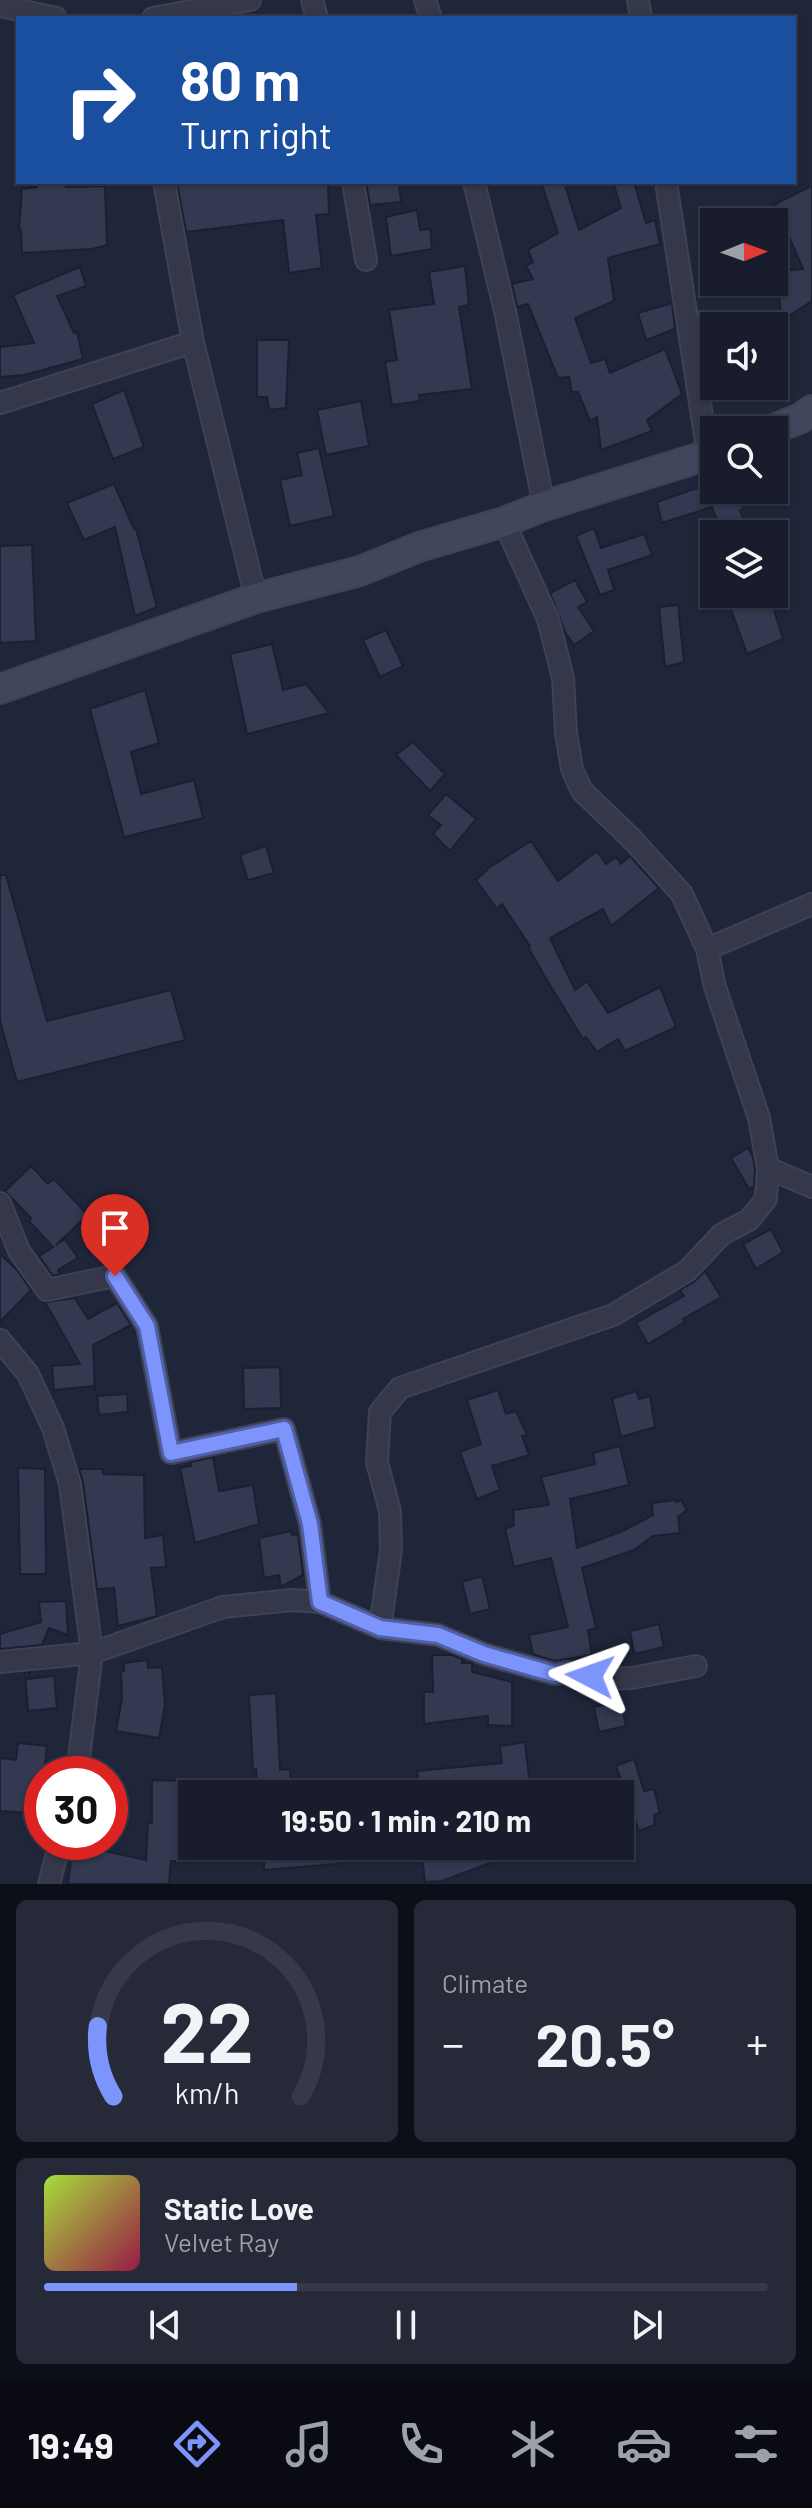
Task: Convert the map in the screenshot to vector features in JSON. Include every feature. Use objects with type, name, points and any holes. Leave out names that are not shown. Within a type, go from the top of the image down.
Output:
[{"type":"main road","points":[[788,423],[812,410]]},
{"type":"main road","points":[[0,689],[256,598],[360,571],[419,547],[700,457]]},
{"type":"street","points":[[164,16],[250,0]]},
{"type":"street","points":[[0,6],[47,16]]},
{"type":"street","points":[[164,184],[193,342],[256,598]]},
{"type":"street","points":[[353,184],[366,260]]},
{"type":"street","points":[[474,184],[505,311],[544,506]]},
{"type":"street","points":[[666,184],[705,416]]},
{"type":"street","points":[[0,403],[193,342]]},
{"type":"street","points":[[380,1628],[391,1550],[390,1511],[377,1462],[380,1412],[400,1388],[613,1315],[687,1271],[722,1234],[749,1220],[766,1199],[768,1168],[759,1118],[715,987],[707,949],[682,894],[631,838],[582,791],[572,769],[566,733],[563,678],[548,619],[504,522]]},
{"type":"street","points":[[707,949],[812,904]]},
{"type":"street","points":[[768,1168],[812,1187]]},
{"type":"street","points":[[0,1203],[19,1251],[47,1290],[115,1276],[147,1326],[171,1453],[284,1429],[310,1524],[320,1602]]},
{"type":"street","points":[[0,1340],[28,1374],[53,1428],[70,1484],[92,1653],[79,1756]]},
{"type":"street","points":[[0,1662],[92,1653],[223,1607],[292,1600],[320,1602],[380,1628],[438,1635],[484,1654],[554,1674],[569,1672],[612,1679],[632,1678],[696,1666]]},
{"type":"street","points":[[49,1884],[55,1860]]},
{"type":"building","points":[[38,184],[105,186],[107,245],[92,249],[22,253],[19,230],[22,189],[37,187]]},
{"type":"building","points":[[177,184],[328,184],[329,214],[316,215],[322,268],[289,273],[283,220],[186,232]]},
{"type":"building","points":[[366,184],[399,184],[401,202],[370,205]]},
{"type":"building","points":[[542,184],[565,184],[579,230],[621,208],[614,184],[635,184],[646,223],[655,220],[660,244],[608,258],[614,301],[575,318],[591,363],[605,359],[610,373],[665,349],[682,394],[647,420],[652,431],[601,450],[597,417],[590,421],[578,392],[572,392],[569,377],[558,378],[528,304],[517,307],[512,284],[533,279],[526,266],[533,262],[528,250],[558,233]]},
{"type":"building","points":[[812,186],[812,301],[788,316],[788,312],[781,312],[779,296],[788,296],[788,270],[803,269],[788,234],[788,208],[777,208],[775,204]]},
{"type":"building","points":[[417,210],[420,230],[430,229],[432,249],[391,256],[386,217]]},
{"type":"building","points":[[465,266],[469,305],[459,307],[472,389],[419,395],[420,401],[392,405],[385,362],[397,360],[389,310],[434,304],[429,272]]},
{"type":"building","points":[[80,267],[86,286],[57,296],[74,333],[77,332],[83,359],[24,375],[0,377],[0,347],[34,343],[13,295]]},
{"type":"building","points":[[672,303],[675,329],[646,340],[638,313]]},
{"type":"building","points":[[257,340],[289,340],[286,408],[269,410],[267,397],[257,397]]},
{"type":"building","points":[[124,390],[144,447],[113,459],[92,404]]},
{"type":"building","points":[[361,401],[369,446],[326,455],[317,410]]},
{"type":"building","points":[[319,448],[334,516],[290,526],[280,480],[302,475],[297,453]]},
{"type":"building","points":[[114,484],[136,529],[157,607],[135,616],[115,527],[84,540],[67,503]]},
{"type":"building","points":[[700,487],[700,504],[742,504],[744,509],[740,510],[743,520],[717,520],[712,507],[662,523],[657,502]]},
{"type":"building","points":[[594,528],[601,548],[644,534],[652,555],[608,570],[614,590],[600,595],[576,536]]},
{"type":"building","points":[[32,545],[36,641],[0,643],[0,546]]},
{"type":"building","points":[[575,580],[587,602],[578,607],[594,631],[574,645],[565,632],[550,593]]},
{"type":"building","points":[[678,605],[684,662],[665,667],[659,607]]},
{"type":"building","points":[[731,608],[773,608],[783,639],[747,654]]},
{"type":"building","points":[[386,630],[403,666],[380,677],[363,640]]},
{"type":"building","points":[[272,644],[283,690],[306,684],[329,713],[247,734],[230,654]]},
{"type":"building","points":[[145,690],[159,743],[131,752],[141,794],[194,780],[203,818],[124,837],[90,709]]},
{"type":"building","points":[[413,742],[445,774],[430,791],[396,755]]},
{"type":"building","points":[[446,794],[476,819],[450,851],[433,834],[441,825],[428,815]]},
{"type":"building","points":[[531,841],[558,881],[597,851],[606,864],[616,857],[621,864],[630,856],[659,888],[611,926],[603,909],[550,938],[575,990],[587,981],[608,1013],[660,987],[676,1027],[625,1051],[618,1039],[597,1052],[586,1037],[583,1039],[530,946],[502,904],[497,909],[476,880],[490,867]]},
{"type":"building","points":[[266,846],[274,873],[248,880],[240,855]]},
{"type":"building","points":[[0,875],[6,875],[47,1021],[171,990],[185,1040],[17,1082],[0,1021]]},
{"type":"building","points":[[748,1148],[755,1169],[754,1186],[749,1189],[731,1158]]},
{"type":"building","points":[[31,1166],[48,1184],[54,1179],[88,1215],[56,1245],[65,1239],[78,1258],[58,1270],[60,1274],[53,1276],[39,1256],[53,1247],[5,1191]]},
{"type":"building","points":[[771,1229],[783,1252],[756,1269],[743,1244]]},
{"type":"building","points":[[0,1254],[17,1270],[31,1290],[0,1322]]},
{"type":"building","points":[[705,1271],[721,1297],[648,1344],[636,1323],[684,1296],[680,1290]]},
{"type":"building","points":[[75,1298],[88,1319],[117,1303],[131,1325],[93,1345],[95,1390],[93,1386],[54,1390],[52,1366],[80,1364],[45,1302]]},
{"type":"building","points":[[280,1367],[281,1408],[244,1409],[243,1368]]},
{"type":"building","points":[[498,1390],[506,1414],[516,1411],[527,1435],[522,1436],[529,1455],[492,1466],[500,1490],[477,1499],[460,1452],[481,1444],[467,1400]]},
{"type":"building","points":[[636,1391],[639,1399],[650,1396],[655,1427],[621,1437],[612,1399]]},
{"type":"building","points":[[127,1394],[128,1412],[99,1415],[97,1396]]},
{"type":"building","points":[[620,1446],[629,1485],[570,1499],[577,1548],[623,1531],[653,1515],[652,1503],[681,1500],[687,1510],[678,1517],[680,1533],[653,1536],[634,1550],[582,1568],[596,1628],[588,1630],[592,1655],[554,1661],[533,1654],[529,1635],[568,1627],[551,1558],[514,1567],[505,1529],[514,1525],[513,1510],[549,1505],[541,1477],[595,1464],[593,1453]]},
{"type":"building","points":[[213,1457],[219,1491],[253,1485],[259,1524],[195,1543],[180,1468]]},
{"type":"building","points":[[18,1468],[45,1469],[46,1574],[20,1574]]},
{"type":"building","points":[[79,1469],[103,1469],[103,1474],[144,1475],[145,1538],[163,1535],[166,1567],[151,1568],[157,1616],[118,1626],[114,1588],[97,1589]]},
{"type":"building","points":[[291,1531],[292,1535],[298,1534],[303,1575],[281,1587],[279,1575],[264,1578],[259,1538]]},
{"type":"building","points":[[482,1576],[490,1609],[470,1614],[462,1582]]},
{"type":"building","points":[[66,1601],[68,1635],[49,1628],[42,1645],[0,1649],[0,1634],[41,1622],[39,1602]]},
{"type":"building","points":[[659,1624],[664,1647],[634,1654],[630,1631]]},
{"type":"building","points":[[432,1655],[452,1655],[462,1659],[462,1663],[472,1663],[472,1672],[512,1682],[512,1726],[488,1725],[488,1716],[424,1724],[424,1692],[433,1692]]},
{"type":"building","points":[[147,1660],[148,1668],[162,1667],[165,1705],[159,1738],[116,1731],[124,1663]]},
{"type":"building","points":[[30,1672],[27,1679],[54,1676],[57,1708],[28,1711],[25,1673]]},
{"type":"building","points":[[276,1693],[280,1770],[290,1769],[290,1780],[257,1780],[256,1769],[253,1769],[249,1695]]},
{"type":"building","points":[[621,1701],[626,1726],[599,1732],[594,1707]]},
{"type":"building","points":[[525,1742],[529,1780],[418,1780],[417,1771],[502,1763],[500,1746]]},
{"type":"building","points":[[18,1743],[47,1746],[46,1756],[24,1756],[24,1813],[0,1811],[0,1758],[16,1760]]},
{"type":"building","points":[[634,1759],[644,1791],[654,1789],[660,1813],[654,1815],[655,1825],[639,1831],[634,1817],[634,1780],[621,1780],[616,1766]]},
{"type":"building","points":[[152,1780],[178,1781],[178,1860],[190,1862],[171,1861],[169,1884],[68,1884],[71,1860],[128,1860],[128,1856],[146,1860],[148,1823],[152,1823]]},
{"type":"building","points":[[264,1860],[337,1860],[337,1864],[264,1870]]},
{"type":"building","points":[[423,1860],[489,1860],[490,1863],[442,1881],[425,1882]]},
{"type":"route","points":[[115,1276],[147,1326],[171,1453],[284,1429],[310,1524],[320,1602],[380,1628],[438,1635],[484,1654],[554,1674],[569,1672],[590,1676]]}]
